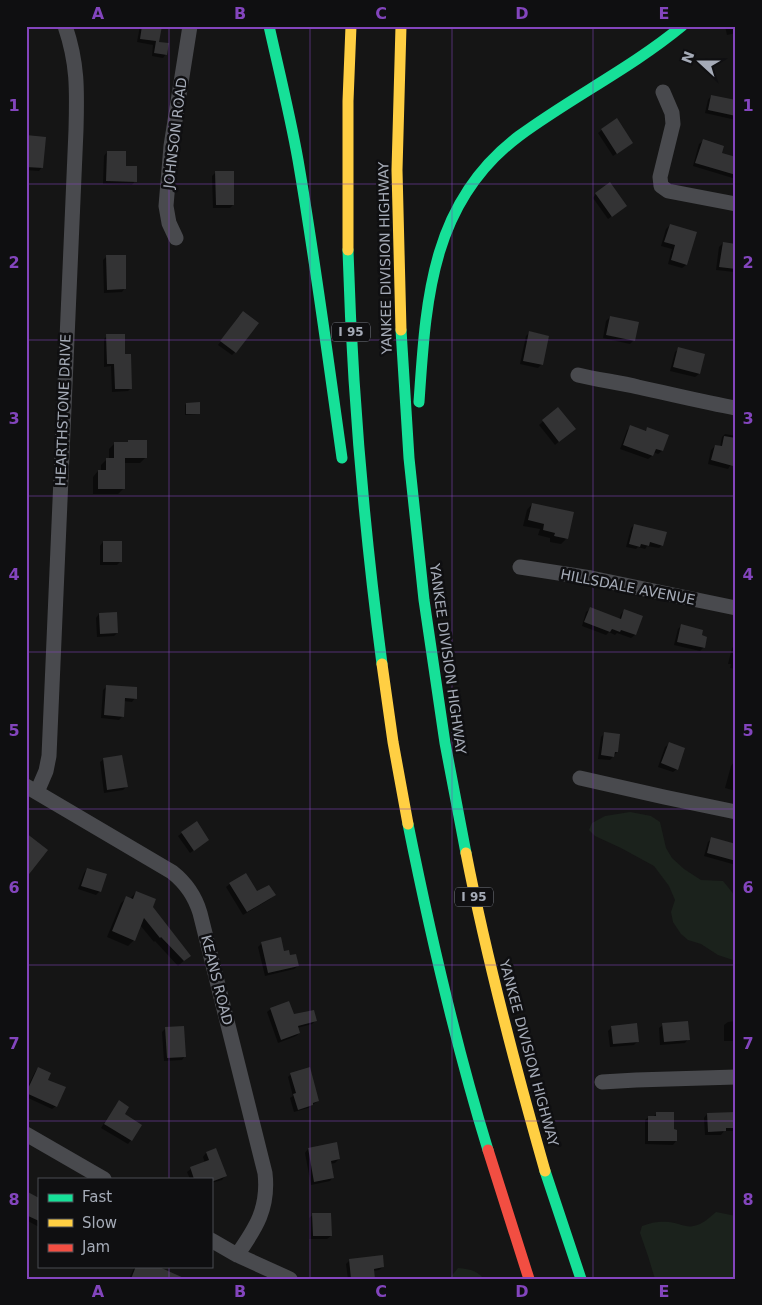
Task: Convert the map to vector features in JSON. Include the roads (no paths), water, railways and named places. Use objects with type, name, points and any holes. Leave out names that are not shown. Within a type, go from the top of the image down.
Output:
[{"type":"highway","points":[[269,26],[298,161],[344,467]]},
{"type":"highway","name":"I 95","points":[[352,26],[347,197],[355,411],[367,549],[396,757],[416,862],[457,1036],[500,1190],[529,1279]]},
{"type":"highway","name":"YANKEE DIVISION HIGHWAY","points":[[401,26],[397,133],[397,230],[400,322],[413,506],[437,697],[470,880],[516,1070],[544,1166],[581,1279]]},
{"type":"highway","points":[[413,506],[423,338],[429,289],[445,233],[464,194],[490,162],[519,137],[648,52],[682,26]]},
{"type":"highway","points":[[354,520],[379,636]]},
{"type":"street","name":"HEARTHSTONE DRIVE","points":[[32,789],[46,771],[49,756],[77,93],[76,66],[65,26]]},
{"type":"street","name":"JOHNSON ROAD","points":[[176,238],[169,222],[166,206],[171,146],[190,26]]},
{"type":"street","points":[[663,92],[672,113],[673,124],[660,177],[661,186],[668,190],[736,204]]},
{"type":"street","points":[[578,375],[736,408]]},
{"type":"street","name":"HILLSDALE AVENUE","points":[[520,567],[591,578],[736,608]]},
{"type":"street","points":[[580,778],[655,796],[736,812]]},
{"type":"street","name":"KEANS ROAD","points":[[32,789],[172,872],[188,887],[198,906],[265,1173],[266,1192],[263,1210],[256,1228],[237,1255]]},
{"type":"street","points":[[602,1082],[736,1077]]},
{"type":"street","points":[[26,1134],[102,1178]]},
{"type":"street","points":[[212,1241],[237,1255],[290,1279]]}]
